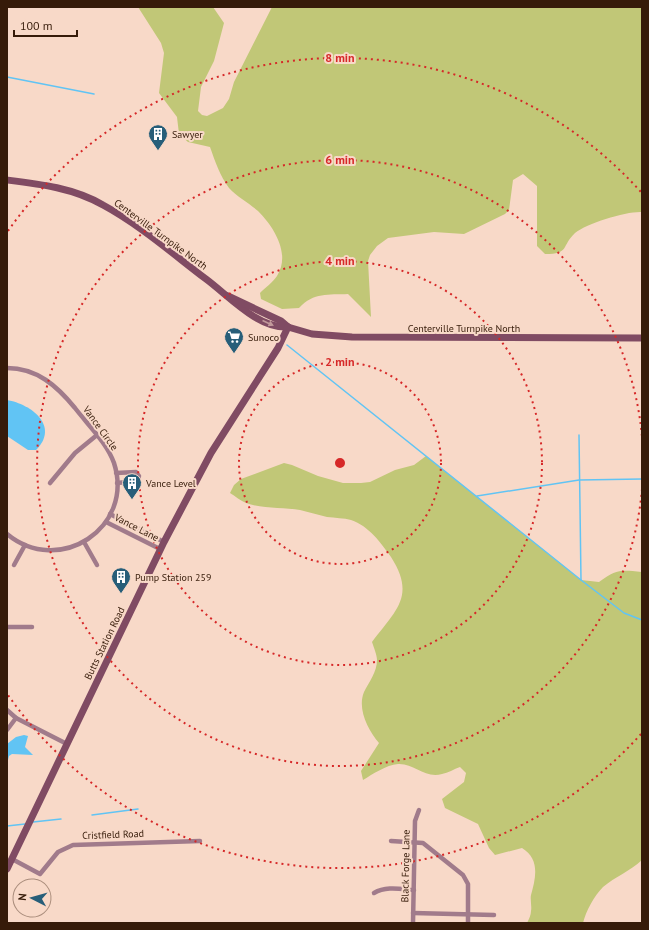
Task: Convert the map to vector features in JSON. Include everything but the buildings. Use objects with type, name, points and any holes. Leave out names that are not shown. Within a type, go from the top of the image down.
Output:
[{"type":"main road","name":"Centerville Turnpike North","points":[[7,180],[66,190],[103,204],[135,226],[228,296],[236,305],[265,322],[279,327],[288,327],[324,335],[371,338],[642,338]]},
{"type":"main road","name":"Butts Station Road","points":[[7,869],[160,549],[211,453],[247,394],[278,348],[288,327]]},
{"type":"street","name":"Vance Circle","points":[[7,368],[30,371],[50,382],[61,392],[108,450],[114,462],[117,483],[116,497],[106,522],[84,542],[75,547],[58,550],[40,550],[25,545],[7,534]]},
{"type":"street","points":[[50,483],[75,453],[97,435]]},
{"type":"street","points":[[116,473],[136,472],[139,476],[137,481],[134,482],[117,483]]},
{"type":"street","name":"Vance Lane","points":[[110,514],[164,542]]},
{"type":"street","name":"Vance Lane","points":[[106,522],[160,549]]},
{"type":"street","points":[[84,542],[97,565]]},
{"type":"street","points":[[14,565],[25,545]]},
{"type":"street","points":[[7,627],[32,627]]},
{"type":"street","points":[[7,710],[16,718],[67,744]]},
{"type":"street","points":[[7,730],[16,718]]},
{"type":"street","name":"Black Forge Lane","points":[[413,923],[415,820],[419,810]]},
{"type":"street","name":"Cristfield Road","points":[[12,859],[40,874],[58,852],[73,845],[200,841]]},
{"type":"street","points":[[391,841],[423,843],[430,847],[463,875],[468,884],[468,923]]},
{"type":"street","points":[[374,893],[380,889],[390,888],[414,890]]},
{"type":"street","points":[[413,913],[494,915]]},
{"type":"green space","points":[[138,7],[213,7],[224,23],[214,61],[201,87],[198,111],[202,115],[207,116],[223,108],[229,99],[234,82],[272,7],[642,7],[642,212],[627,213],[588,225],[575,233],[562,251],[553,254],[545,254],[537,246],[537,186],[523,174],[513,180],[509,210],[505,214],[464,234],[434,232],[388,238],[377,246],[370,255],[368,261],[371,317],[348,294],[322,295],[310,299],[299,308],[282,309],[261,299],[260,293],[277,276],[281,268],[282,259],[279,241],[264,217],[229,188],[220,173],[210,147],[188,142],[179,134],[177,117],[159,93],[164,53],[161,43]]},
{"type":"green space","points":[[426,456],[581,580],[599,582],[619,571],[642,572],[642,860],[603,887],[591,904],[583,923],[527,923],[531,912],[531,897],[535,875],[532,857],[522,848],[495,855],[489,848],[478,824],[445,808],[442,799],[464,782],[466,773],[460,767],[446,773],[436,775],[425,773],[404,764],[398,764],[384,768],[363,780],[361,771],[379,743],[368,726],[362,705],[364,692],[377,664],[372,642],[389,621],[400,602],[402,593],[402,582],[398,571],[391,557],[379,541],[363,526],[351,520],[327,517],[287,508],[253,505],[244,502],[230,493],[234,485],[241,479],[284,463],[318,476],[343,483],[361,483],[370,482],[395,470],[414,465]]},
{"type":"water","points":[[7,400],[25,406],[40,418],[44,425],[45,433],[43,441],[36,450],[28,450],[7,436]]},
{"type":"water","points":[[24,735],[28,736],[25,747],[33,755],[12,754],[9,756],[7,764],[7,744],[16,737]]},
{"type":"waterway","points":[[7,77],[94,94]]},
{"type":"waterway","points":[[287,345],[581,580],[624,613],[642,620]]},
{"type":"waterway","points":[[579,435],[581,580]]},
{"type":"waterway","points":[[477,496],[579,480],[642,479]]},
{"type":"waterway","points":[[92,815],[138,809]]},
{"type":"waterway","points":[[33,822],[61,819]]},
{"type":"waterway","points":[[7,826],[25,824]]},
{"type":"place","name":"Sawyer","points":[[158,151]]},
{"type":"place","name":"Sunoco","points":[[234,354]]},
{"type":"place","name":"Vance Level","points":[[132,500]]},
{"type":"place","name":"Pump Station 259","points":[[121,594]]}]
